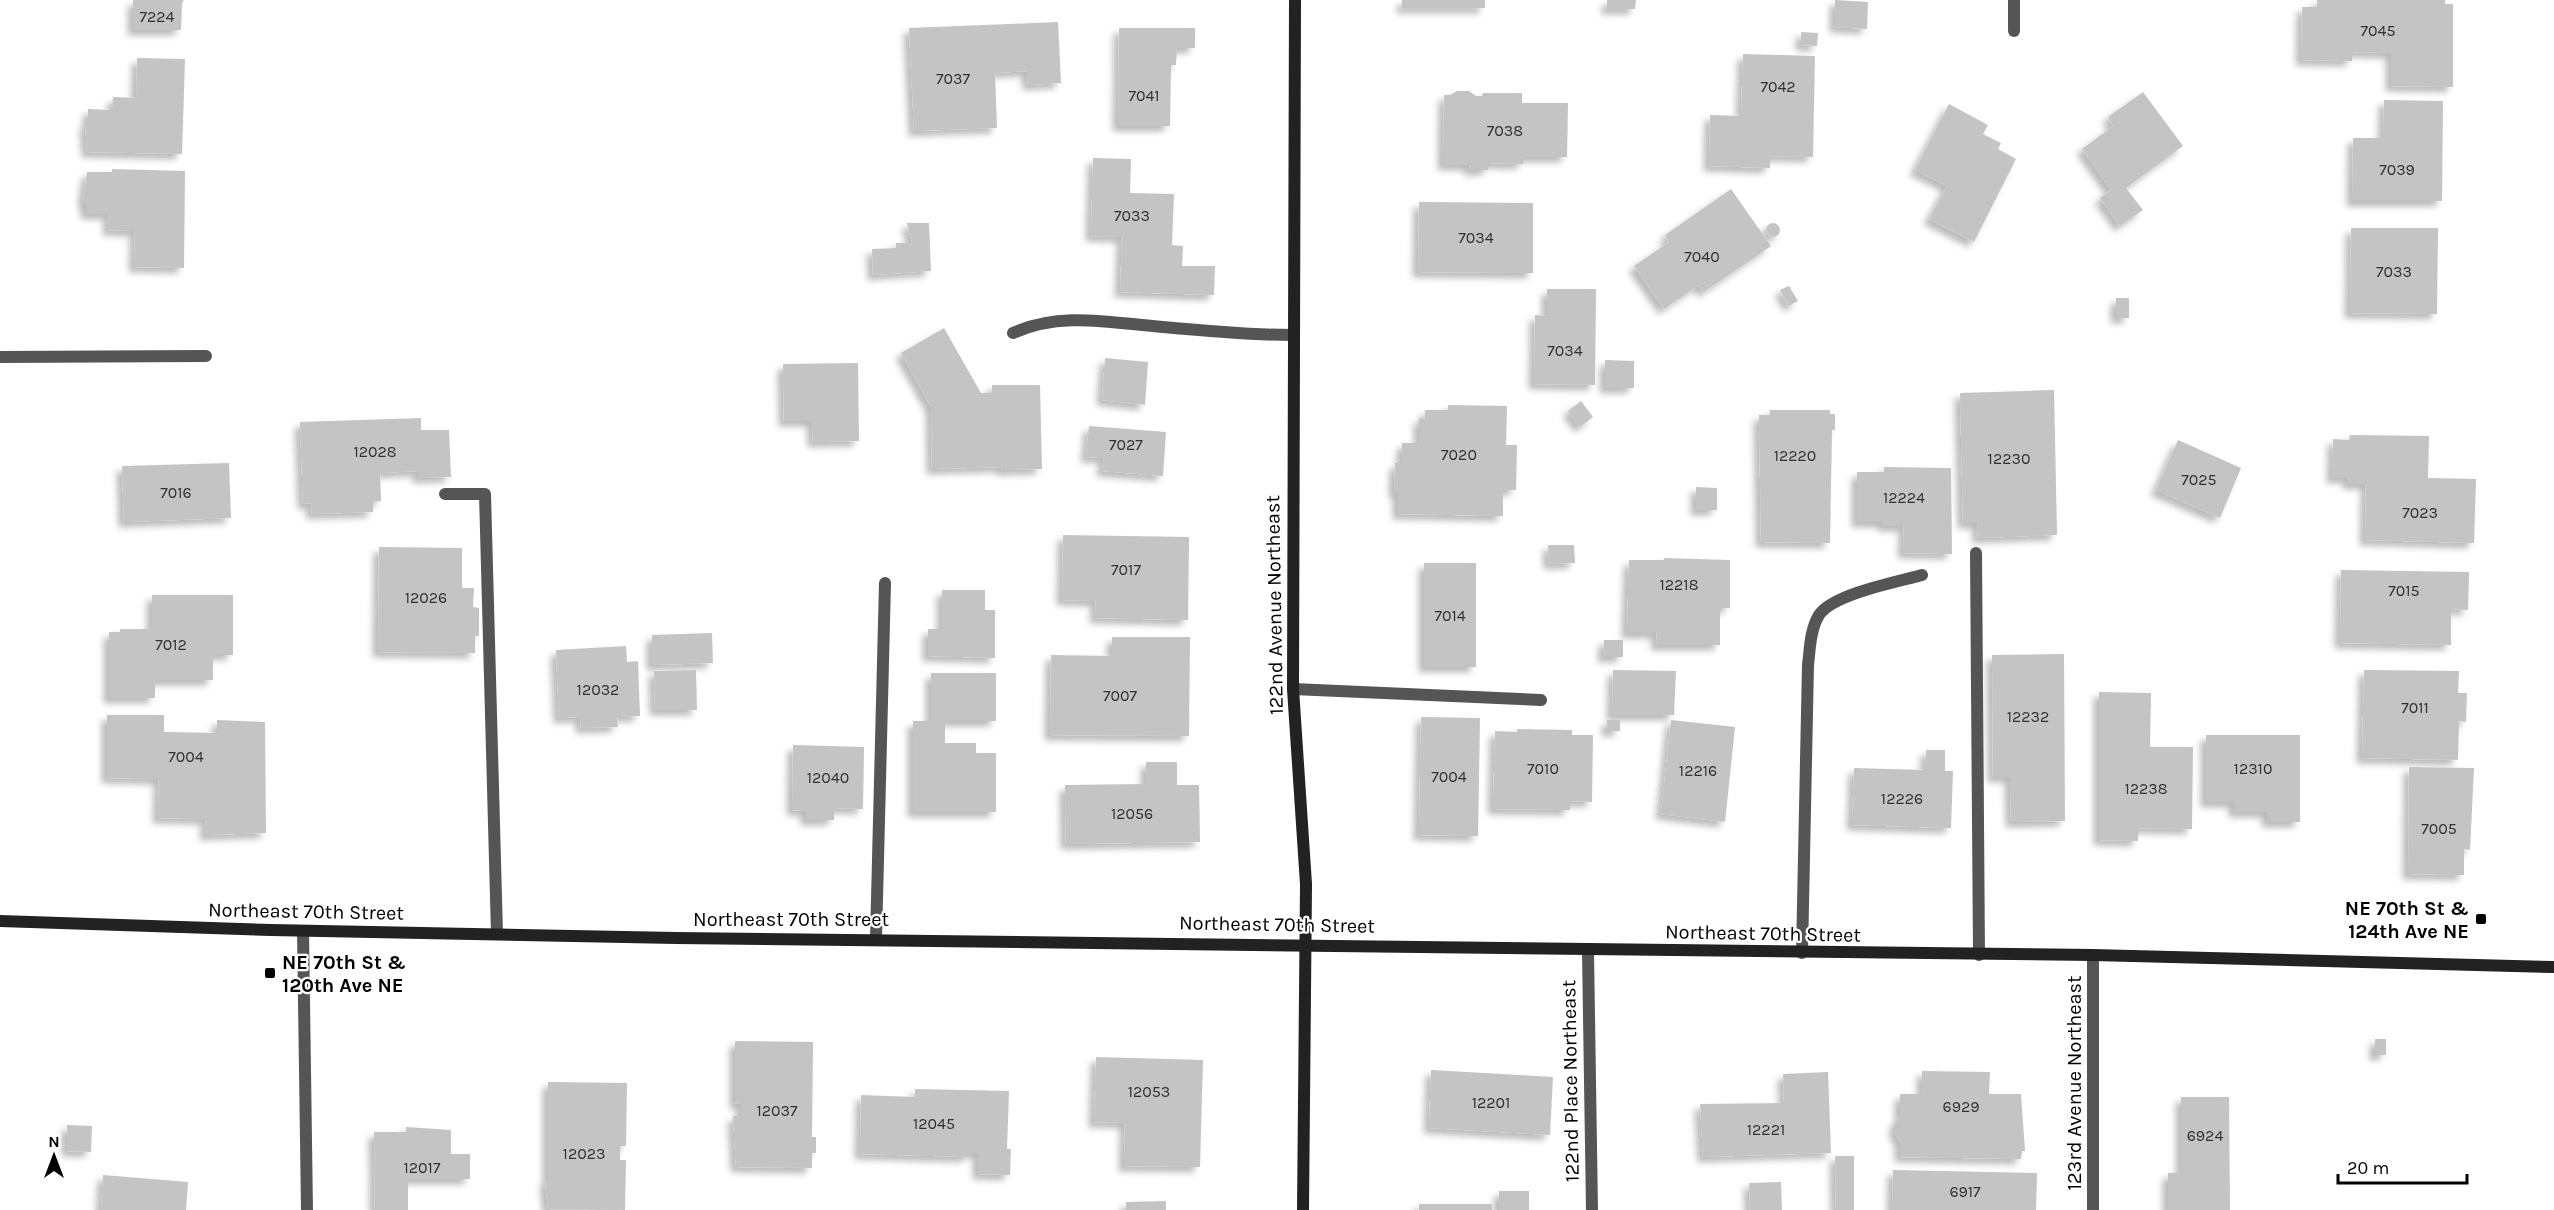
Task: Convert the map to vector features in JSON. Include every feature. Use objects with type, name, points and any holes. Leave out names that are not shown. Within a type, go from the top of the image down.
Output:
[{"type":"main road","name":"122nd Avenue Northeast","points":[[1295,0],[1292,335],[1293,689],[1306,884],[1303,1210]]},
{"type":"main road","name":"Northeast 70th Street","points":[[0,921],[303,931],[1304,944],[1588,951],[2093,955],[2554,967]]},
{"type":"street","points":[[2014,0],[2014,31]]},
{"type":"street","points":[[1013,333],[1035,323],[1068,318],[1251,335],[1292,335]]},
{"type":"street","points":[[0,357],[206,356]]},
{"type":"street","points":[[445,494],[485,494],[497,934]]},
{"type":"street","points":[[1976,552],[1979,955]]},
{"type":"street","points":[[1802,953],[1808,665],[1812,635],[1820,614],[1850,595],[1922,575]]},
{"type":"street","points":[[876,939],[885,583]]},
{"type":"street","points":[[1293,689],[1541,700]]},
{"type":"street","points":[[303,931],[307,1210]]},
{"type":"street","name":"122nd Place Northeast","points":[[1588,951],[1592,1210]]},
{"type":"street","name":"123rd Avenue Northeast","points":[[2093,955],[2093,1210]]},
{"type":"building","points":[[133,0],[184,0],[181,30],[133,30]]},
{"type":"building","points":[[1402,0],[1485,0],[1485,8],[1402,8]]},
{"type":"building","points":[[1607,0],[1636,0],[1635,9],[1607,9]]},
{"type":"building","points":[[1835,0],[1868,2],[1867,29],[1835,27]]},
{"type":"building","points":[[2317,0],[2445,0],[2445,4],[2453,4],[2453,87],[2391,86],[2391,53],[2352,52],[2352,61],[2301,60],[2302,7],[2317,7]]},
{"type":"building","points":[[1058,22],[1061,83],[1028,85],[1027,71],[995,73],[997,128],[914,131],[909,28]]},
{"type":"building","points":[[1119,28],[1195,28],[1195,48],[1177,48],[1176,65],[1171,65],[1170,126],[1118,126]]},
{"type":"building","points":[[1801,32],[1818,33],[1817,46],[1801,45]]},
{"type":"building","points":[[1743,54],[1815,56],[1813,157],[1771,156],[1770,168],[1709,166],[1710,115],[1741,116]]},
{"type":"building","points":[[137,58],[185,59],[182,154],[87,152],[85,123],[88,123],[88,109],[112,110],[113,97],[136,98]]},
{"type":"building","points":[[1457,91],[1469,91],[1476,96],[1482,96],[1483,93],[1522,93],[1522,103],[1568,103],[1567,157],[1523,157],[1523,164],[1488,163],[1488,170],[1469,170],[1470,165],[1443,165],[1444,95]]},
{"type":"building","points":[[2143,92],[2183,146],[2126,188],[2143,210],[2120,226],[2100,198],[2111,190],[2082,149],[2113,126],[2108,117]]},
{"type":"building","points":[[2384,100],[2443,101],[2442,201],[2352,201],[2353,138],[2383,138]]},
{"type":"building","points":[[1949,104],[1988,125],[1983,134],[2001,143],[1998,149],[2016,159],[1974,242],[1929,219],[1947,186],[1915,170]]},
{"type":"building","points":[[1093,158],[1131,159],[1130,193],[1174,194],[1172,245],[1183,246],[1182,266],[1215,266],[1214,295],[1120,292],[1122,237],[1091,236]]},
{"type":"building","points":[[112,169],[185,171],[184,268],[134,267],[135,231],[108,230],[109,214],[86,214],[86,203],[83,203],[87,172],[112,172]]},
{"type":"building","points":[[1731,189],[1771,246],[1704,292],[1699,285],[1664,309],[1634,266],[1669,242],[1665,235]]},
{"type":"building","points":[[1419,202],[1533,203],[1533,273],[1418,272]]},
{"type":"building","points":[[907,223],[929,223],[931,271],[873,275],[872,249],[896,248],[896,243],[912,243]]},
{"type":"building","points":[[1770,223],[1776,223],[1780,230],[1776,237],[1770,237],[1766,233],[1766,227]]},
{"type":"building","points":[[2351,228],[2438,228],[2437,314],[2350,313]]},
{"type":"building","points":[[1789,286],[1798,301],[1789,306],[1780,290]]},
{"type":"building","points":[[1547,289],[1596,289],[1595,385],[1534,384],[1535,315],[1547,316]]},
{"type":"building","points":[[2116,298],[2129,298],[2129,318],[2116,318]]},
{"type":"building","points":[[944,328],[981,393],[992,393],[992,385],[1040,385],[1042,469],[1002,470],[1001,467],[932,469],[931,407],[901,353]]},
{"type":"building","points":[[1105,358],[1148,362],[1145,405],[1102,400]]},
{"type":"building","points":[[1605,360],[1634,361],[1634,388],[1605,388]]},
{"type":"building","points":[[858,363],[859,441],[813,442],[812,421],[784,421],[783,364]]},
{"type":"building","points":[[2054,390],[2057,535],[1978,538],[1977,523],[1963,523],[1960,393]]},
{"type":"building","points":[[1581,401],[1593,417],[1580,427],[1568,411]]},
{"type":"building","points":[[1448,405],[1507,406],[1506,445],[1517,445],[1516,490],[1503,490],[1503,516],[1398,514],[1398,493],[1394,493],[1395,463],[1402,463],[1402,443],[1419,443],[1419,418],[1425,419],[1425,410],[1448,410]]},
{"type":"building","points":[[1770,410],[1830,410],[1830,414],[1835,414],[1835,430],[1832,430],[1830,543],[1761,542],[1759,415],[1770,415]]},
{"type":"building","points":[[421,418],[421,430],[449,430],[451,477],[418,478],[418,471],[380,473],[381,501],[373,502],[373,512],[312,514],[311,503],[303,504],[300,422]]},
{"type":"building","points":[[1089,426],[1166,432],[1163,476],[1102,471],[1104,458],[1086,457]]},
{"type":"building","points":[[2350,435],[2429,436],[2428,478],[2476,479],[2474,543],[2365,540],[2366,484],[2348,484],[2349,478],[2332,478],[2333,439],[2349,440]]},
{"type":"building","points":[[2178,440],[2241,468],[2220,518],[2156,490]]},
{"type":"building","points":[[229,463],[231,518],[124,522],[122,466]]},
{"type":"building","points":[[1884,467],[1951,468],[1952,554],[1903,553],[1904,526],[1883,526],[1883,522],[1857,522],[1857,472],[1884,472]]},
{"type":"building","points":[[1696,487],[1717,488],[1717,510],[1696,510]]},
{"type":"building","points":[[1063,535],[1189,537],[1188,620],[1095,618],[1096,601],[1062,600]]},
{"type":"building","points":[[1548,545],[1574,545],[1575,563],[1549,564]]},
{"type":"building","points":[[379,547],[462,548],[462,588],[474,588],[473,607],[479,608],[479,636],[475,636],[475,653],[378,652]]},
{"type":"building","points":[[1664,558],[1730,560],[1730,608],[1720,608],[1720,645],[1656,645],[1657,633],[1627,633],[1629,560],[1664,560]]},
{"type":"building","points":[[1424,563],[1476,563],[1476,667],[1424,667]]},
{"type":"building","points":[[2341,570],[2469,572],[2468,610],[2451,609],[2451,645],[2340,643]]},
{"type":"building","points":[[942,590],[985,590],[985,610],[995,610],[995,658],[928,656],[928,629],[942,629]]},
{"type":"building","points":[[152,595],[233,595],[233,655],[213,655],[213,680],[155,680],[155,698],[109,698],[109,632],[120,632],[120,629],[152,629]]},
{"type":"building","points":[[712,633],[713,663],[652,665],[652,635]]},
{"type":"building","points":[[1112,637],[1190,637],[1189,736],[1050,735],[1051,655],[1112,656]]},
{"type":"building","points":[[1604,640],[1623,640],[1623,657],[1603,657]]},
{"type":"building","points":[[626,646],[627,662],[638,661],[640,716],[617,717],[618,727],[581,728],[580,717],[559,718],[556,650]]},
{"type":"building","points":[[2064,654],[2065,821],[2011,822],[2010,777],[1993,777],[1992,655]]},
{"type":"building","points":[[696,670],[697,710],[655,710],[654,671]]},
{"type":"building","points":[[1613,670],[1676,671],[1674,715],[1612,715]]},
{"type":"building","points":[[2364,670],[2459,671],[2458,693],[2467,693],[2466,722],[2459,721],[2458,760],[2362,758]]},
{"type":"building","points":[[931,673],[996,673],[996,721],[945,721],[945,743],[976,743],[976,753],[996,753],[996,812],[913,812],[913,721],[931,721]]},
{"type":"building","points":[[2099,692],[2151,693],[2150,747],[2193,747],[2192,829],[2138,828],[2138,841],[2099,840]]},
{"type":"building","points":[[107,715],[164,715],[164,732],[217,733],[217,720],[265,722],[266,833],[205,835],[206,819],[158,818],[159,779],[107,778]]},
{"type":"building","points":[[1421,717],[1480,718],[1478,836],[1419,835]]},
{"type":"building","points":[[1607,720],[1620,720],[1620,731],[1607,731]]},
{"type":"building","points":[[1671,720],[1735,727],[1725,822],[1661,814]]},
{"type":"building","points":[[1517,729],[1572,730],[1572,735],[1593,735],[1592,802],[1570,801],[1570,810],[1493,809],[1495,731],[1517,732]]},
{"type":"building","points":[[2206,735],[2300,735],[2300,822],[2267,822],[2267,812],[2234,812],[2234,802],[2206,802]]},
{"type":"building","points":[[793,745],[864,747],[863,809],[834,808],[834,820],[806,820],[806,811],[792,810]]},
{"type":"building","points":[[1926,750],[1945,750],[1945,771],[1953,771],[1951,828],[1852,825],[1854,768],[1925,770]]},
{"type":"building","points":[[1146,762],[1177,762],[1177,785],[1199,785],[1200,842],[1066,844],[1065,785],[1146,784]]},
{"type":"building","points":[[2409,767],[2474,768],[2470,850],[2464,849],[2464,875],[2408,874]]},
{"type":"building","points":[[2375,1039],[2386,1039],[2386,1055],[2375,1055]]},
{"type":"building","points":[[735,1041],[813,1042],[812,1137],[816,1137],[816,1153],[812,1153],[812,1168],[736,1167],[733,1116],[741,1116],[741,1104],[735,1103]]},
{"type":"building","points":[[1096,1057],[1203,1060],[1200,1167],[1124,1166],[1125,1123],[1094,1122]]},
{"type":"building","points":[[1431,1070],[1553,1077],[1550,1135],[1429,1128]]},
{"type":"building","points":[[1922,1071],[1990,1072],[1989,1094],[2021,1094],[2025,1151],[2022,1151],[2021,1159],[1900,1157],[1900,1141],[1895,1133],[1895,1122],[1900,1118],[1900,1094],[1922,1094]]},
{"type":"building","points":[[1828,1072],[1831,1153],[1703,1157],[1700,1104],[1784,1103],[1783,1074]]},
{"type":"building","points":[[548,1082],[627,1083],[626,1146],[620,1146],[620,1160],[626,1160],[625,1210],[548,1209],[545,1180],[548,1180]]},
{"type":"building","points":[[915,1089],[1009,1091],[1007,1149],[1011,1149],[1010,1175],[978,1174],[978,1153],[968,1153],[968,1157],[860,1154],[861,1095],[915,1097]]},
{"type":"building","points":[[2181,1097],[2229,1097],[2230,1210],[2168,1210],[2168,1173],[2181,1173]]},
{"type":"building","points":[[67,1125],[92,1126],[91,1152],[67,1151]]},
{"type":"building","points":[[406,1127],[451,1130],[451,1154],[470,1154],[470,1179],[408,1179],[408,1210],[375,1210],[374,1132],[406,1132]]},
{"type":"building","points":[[1835,1156],[1854,1156],[1854,1210],[1836,1210]]},
{"type":"building","points":[[1893,1170],[2037,1173],[2036,1210],[1892,1210]]},
{"type":"building","points":[[103,1175],[188,1182],[186,1210],[101,1210]]},
{"type":"building","points":[[1781,1182],[1782,1210],[1750,1210],[1749,1183]]},
{"type":"building","points":[[1499,1191],[1529,1191],[1529,1210],[1499,1210]]},
{"type":"building","points":[[1166,1201],[1166,1210],[1126,1210],[1126,1202]]},
{"type":"building","points":[[1419,1204],[1492,1204],[1492,1210],[1419,1210]]},
{"type":"place","name":"NE 70th St & 124th Ave NE","points":[[2481,919]]},
{"type":"place","name":"NE 70th St & 120th Ave NE","points":[[270,973]]}]
